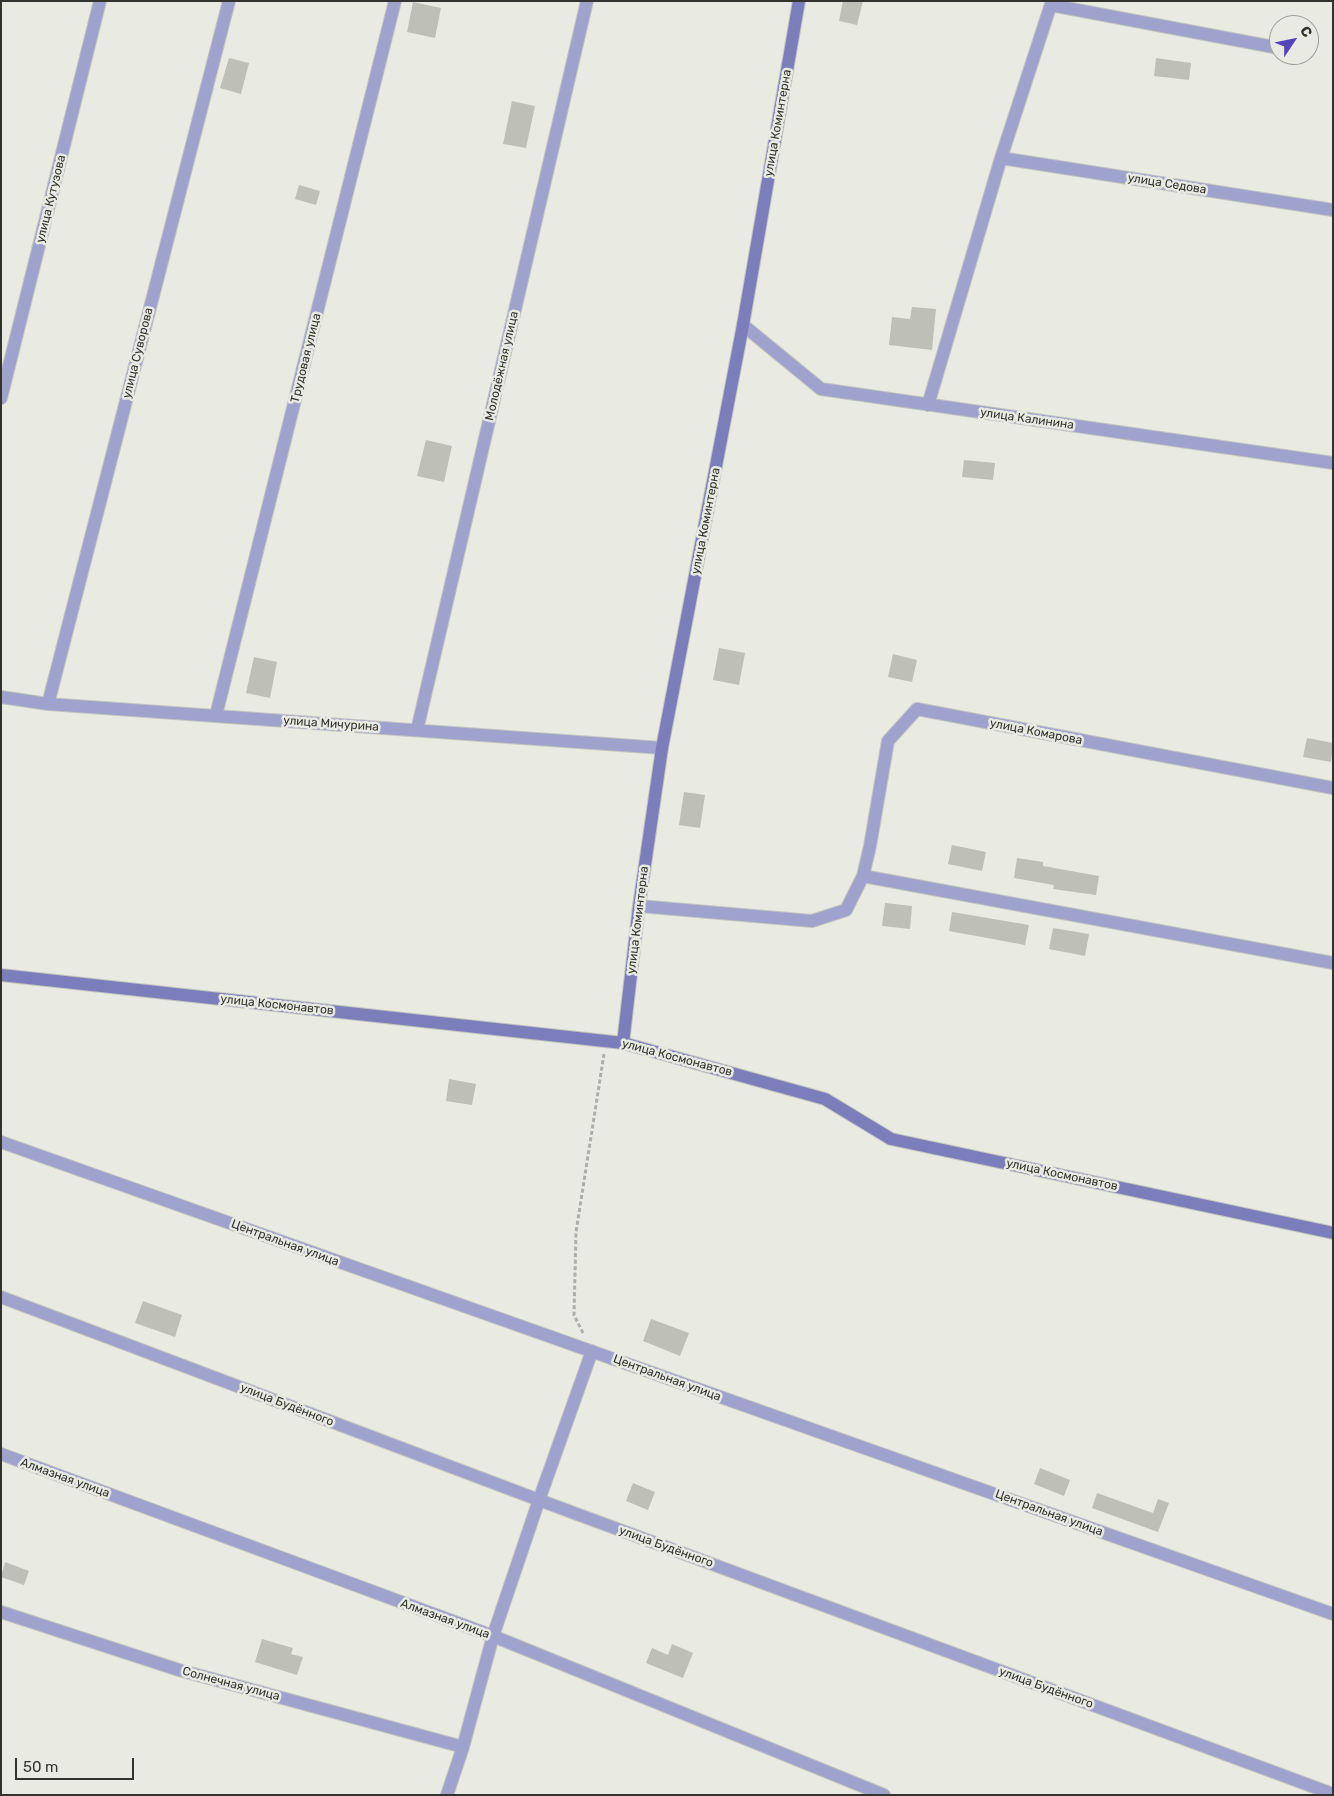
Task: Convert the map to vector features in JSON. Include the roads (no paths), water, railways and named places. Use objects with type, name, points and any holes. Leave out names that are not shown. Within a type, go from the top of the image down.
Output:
[{"type":"street","name":"улица Кутузова","points":[[1,398],[100,1]]},
{"type":"street","name":"улица Суворова","points":[[48,704],[229,1]]},
{"type":"street","name":"Трудовая улица","points":[[216,715],[395,1]]},
{"type":"street","name":"Молодёжная улица","points":[[417,730],[587,1]]},
{"type":"street","name":"улица Коминтерна","points":[[623,1043],[639,906],[662,748],[743,325],[799,1]]},
{"type":"street","points":[[928,405],[1001,158],[1052,3],[1269,46]]},
{"type":"street","name":"улица Седова","points":[[1001,158],[1333,210]]},
{"type":"street","name":"улица Калинина","points":[[743,325],[821,389],[1333,463]]},
{"type":"street","name":"улица Мичурина","points":[[1,697],[48,704],[662,748]]},
{"type":"street","name":"улица Комарова","points":[[639,906],[812,920],[846,910],[863,876],[888,741],[916,709],[1333,788]]},
{"type":"street","points":[[863,876],[1333,963]]},
{"type":"street","name":"улица Космонавтов","points":[[1,975],[623,1043],[825,1099],[891,1139],[1333,1233]]},
{"type":"street","name":"Центральная улица","points":[[1,1142],[1333,1614]]},
{"type":"street","name":"улица Будённого","points":[[1,1297],[539,1500],[1333,1794]]},
{"type":"street","points":[[447,1795],[463,1747],[493,1636],[592,1352]]},
{"type":"street","name":"Алмазная улица","points":[[1,1454],[493,1636],[884,1795]]},
{"type":"street","name":"Солнечная улица","points":[[1,1612],[179,1670],[463,1747]]}]
